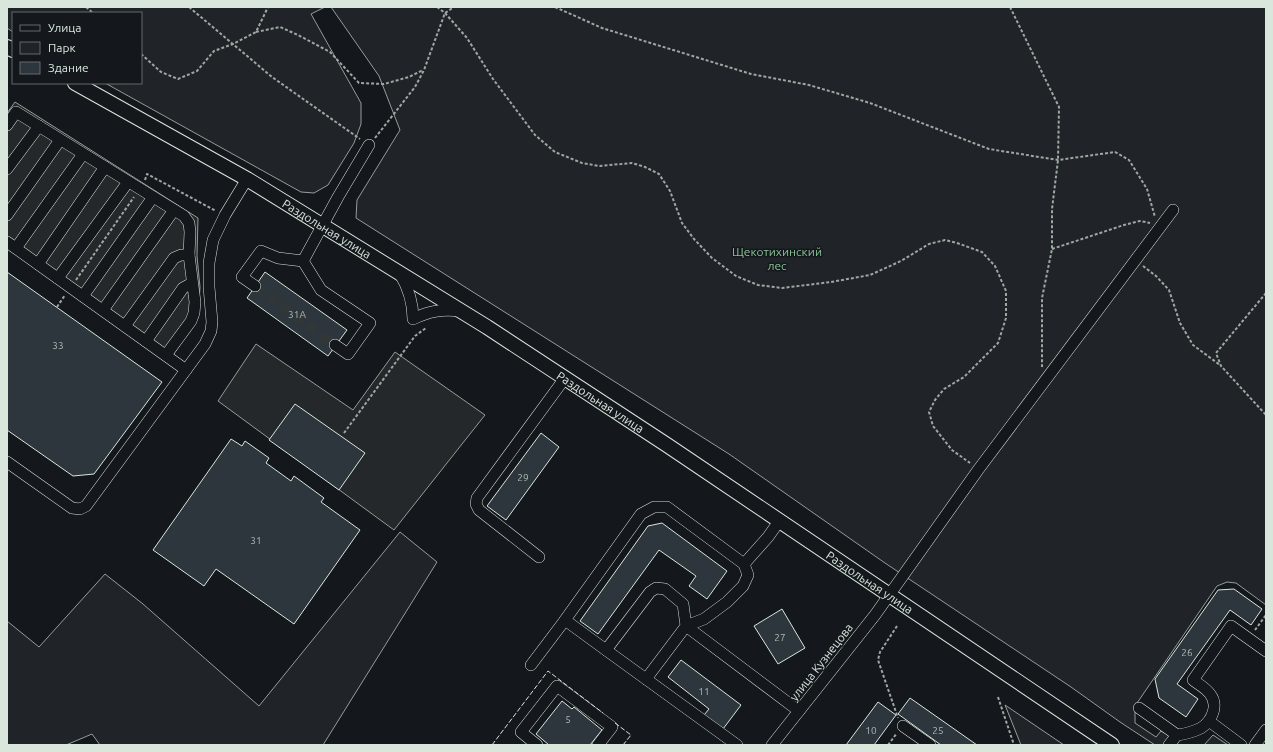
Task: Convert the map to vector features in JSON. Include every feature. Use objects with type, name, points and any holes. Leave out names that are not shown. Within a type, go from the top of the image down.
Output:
[{"type":"main road","name":"Раздольная улица","points":[[77,84],[247,180],[462,311],[867,578],[889,595],[1112,745]]},
{"type":"street","points":[[7,125],[16,112],[184,216],[189,224],[190,232],[189,255],[195,302],[194,314],[191,321],[166,355]]},
{"type":"street","points":[[7,169],[39,126]]},
{"type":"street","points":[[7,215],[60,140]]},
{"type":"street","points":[[303,260],[369,145]]},
{"type":"street","points":[[16,248],[83,154]]},
{"type":"street","points":[[38,264],[105,168]]},
{"type":"street","points":[[7,462],[72,508],[80,509],[86,506],[205,344],[211,331],[212,322],[209,287],[209,263],[213,240],[225,215],[247,180]]},
{"type":"street","points":[[58,278],[128,182]]},
{"type":"street","points":[[83,296],[153,197]]},
{"type":"street","points":[[103,310],[174,210]]},
{"type":"street","name":"улица Кузнецова","points":[[772,745],[875,615],[978,470],[1173,210]]},
{"type":"street","points":[[7,242],[186,370]]},
{"type":"street","points":[[255,286],[242,277],[261,251],[278,258],[303,260]]},
{"type":"street","points":[[125,326],[174,258],[181,255],[189,255]]},
{"type":"street","points":[[303,260],[321,290],[370,323],[348,354],[335,345]]},
{"type":"street","points":[[398,271],[410,294],[414,319],[434,311],[462,311]]},
{"type":"street","points":[[146,341],[183,288],[192,283]]},
{"type":"street","points":[[539,557],[479,510],[476,504],[477,498],[565,378]]},
{"type":"street","points":[[531,665],[641,514],[654,507],[667,507],[744,564],[748,575],[743,586],[727,602],[704,619],[686,626],[646,679]]},
{"type":"street","points":[[744,564],[768,537],[780,520]]},
{"type":"street","points":[[606,650],[650,592],[656,588],[665,589],[683,604],[686,626],[799,711]]},
{"type":"street","points":[[565,620],[737,745]]},
{"type":"street","points":[[1169,745],[1177,735],[1189,733],[1200,728],[1209,721],[1214,709],[1214,700],[1210,693],[1193,680],[1231,626],[1266,651]]},
{"type":"street","points":[[537,745],[521,732],[557,686],[612,727],[598,745]]},
{"type":"street","points":[[1138,708],[1177,735]]},
{"type":"street","points":[[1209,721],[1241,745]]},
{"type":"street","points":[[903,726],[930,745]]},
{"type":"street","points":[[1255,745],[1266,730]]},
{"type":"path","points":[[188,7],[272,77],[369,145],[415,87],[424,70],[445,13],[454,7]]},
{"type":"path","points":[[256,32],[268,7]]},
{"type":"path","points":[[437,7],[445,13],[467,38],[493,79],[535,135],[555,152],[582,163],[598,166],[632,164],[645,167],[658,174],[670,191],[682,222],[694,239],[712,258],[736,276],[758,286],[782,288],[831,282],[870,275],[901,261],[929,244],[945,240],[982,252],[995,266],[1006,291],[1006,318],[998,343],[964,377],[944,389],[934,400],[929,412],[933,426],[952,450],[978,470]]},
{"type":"path","points":[[555,7],[602,28],[751,74],[809,85],[870,103],[989,149],[1058,160],[1115,152],[1129,160],[1147,189],[1158,229]]},
{"type":"path","points":[[1010,7],[1059,107],[1058,160],[1052,209],[1052,249],[1042,298],[1042,384]]},
{"type":"path","points":[[142,55],[162,72],[178,79],[197,71],[214,51],[233,44],[256,32],[280,27],[330,52],[359,83],[384,84],[409,78],[424,70]]},
{"type":"path","points":[[1052,249],[1140,221],[1152,223],[1158,229]]},
{"type":"path","points":[[1135,260],[1156,276],[1169,290],[1180,323],[1193,345],[1221,366],[1266,415]]},
{"type":"path","points":[[1221,366],[1216,353],[1266,293]]},
{"type":"path","points":[[344,433],[415,336],[426,328]]},
{"type":"path","points":[[1249,639],[1266,615]]},
{"type":"path","points":[[888,745],[903,726],[897,716],[878,660],[880,652],[897,626]]},
{"type":"path","points":[[998,697],[1014,745]]},
{"type":"green space","points":[[7,7],[325,7],[311,14],[361,103],[361,124],[354,143],[328,185],[314,193],[301,192],[107,84],[142,84],[142,12],[12,12],[12,31],[7,28]]},
{"type":"green space","name":"Щекотихинский лес","points":[[331,7],[1266,7],[1266,605],[1236,583],[1227,582],[1217,586],[1135,706],[1135,723],[1156,737],[1161,731],[1170,736],[1163,745],[1155,745],[1120,722],[1071,687],[885,563],[729,454],[356,218],[357,200],[400,130],[379,76]]},
{"type":"green space","points":[[400,532],[437,562],[323,745],[100,745],[92,734],[66,745],[7,745],[7,621],[39,647],[105,574],[143,604],[259,706]]},
{"type":"green space","points":[[1005,705],[1064,745],[1021,745]]},
{"type":"green space","points":[[1213,735],[1228,745],[1204,745]]},
{"type":"shaded area","points":[[15,102],[198,218],[197,256],[200,287],[198,318],[173,355],[7,237],[7,113]]},
{"type":"shaded area","points":[[256,344],[353,410],[395,352],[485,415],[394,530],[218,401]]},
{"type":"building","points":[[7,272],[162,382],[94,474],[73,476],[7,430]]},
{"type":"building","points":[[265,272],[347,330],[328,356],[247,298]]},
{"type":"building","points":[[295,404],[365,453],[339,490],[269,440]]},
{"type":"building","points":[[541,433],[559,447],[506,520],[487,506]]},
{"type":"building","points":[[231,439],[242,446],[245,441],[269,458],[266,463],[291,481],[294,476],[324,498],[321,502],[360,530],[294,624],[216,569],[204,586],[153,550]]},
{"type":"building","points":[[662,523],[727,571],[707,599],[689,586],[696,576],[659,550],[598,634],[580,621],[648,526]]},
{"type":"building","points":[[1234,589],[1262,609],[1251,625],[1230,610],[1177,684],[1198,699],[1186,717],[1159,698],[1155,679],[1218,590]]},
{"type":"building","points":[[782,609],[805,648],[778,664],[754,626]]},
{"type":"building","points":[[681,660],[741,705],[723,729],[704,715],[709,709],[668,677]]},
{"type":"building","points":[[910,698],[977,745],[941,745],[898,714]]},
{"type":"building","points":[[562,701],[572,709],[574,707],[602,730],[590,745],[549,745],[536,734]]},
{"type":"building","points":[[878,702],[896,715],[874,745],[846,745]]},
{"type":"tunnel","points":[[255,286],[335,345]]},
{"type":"fence","points":[[492,745],[548,671],[603,713]]},
{"type":"fence","points":[[615,723],[631,735],[623,745]]}]
